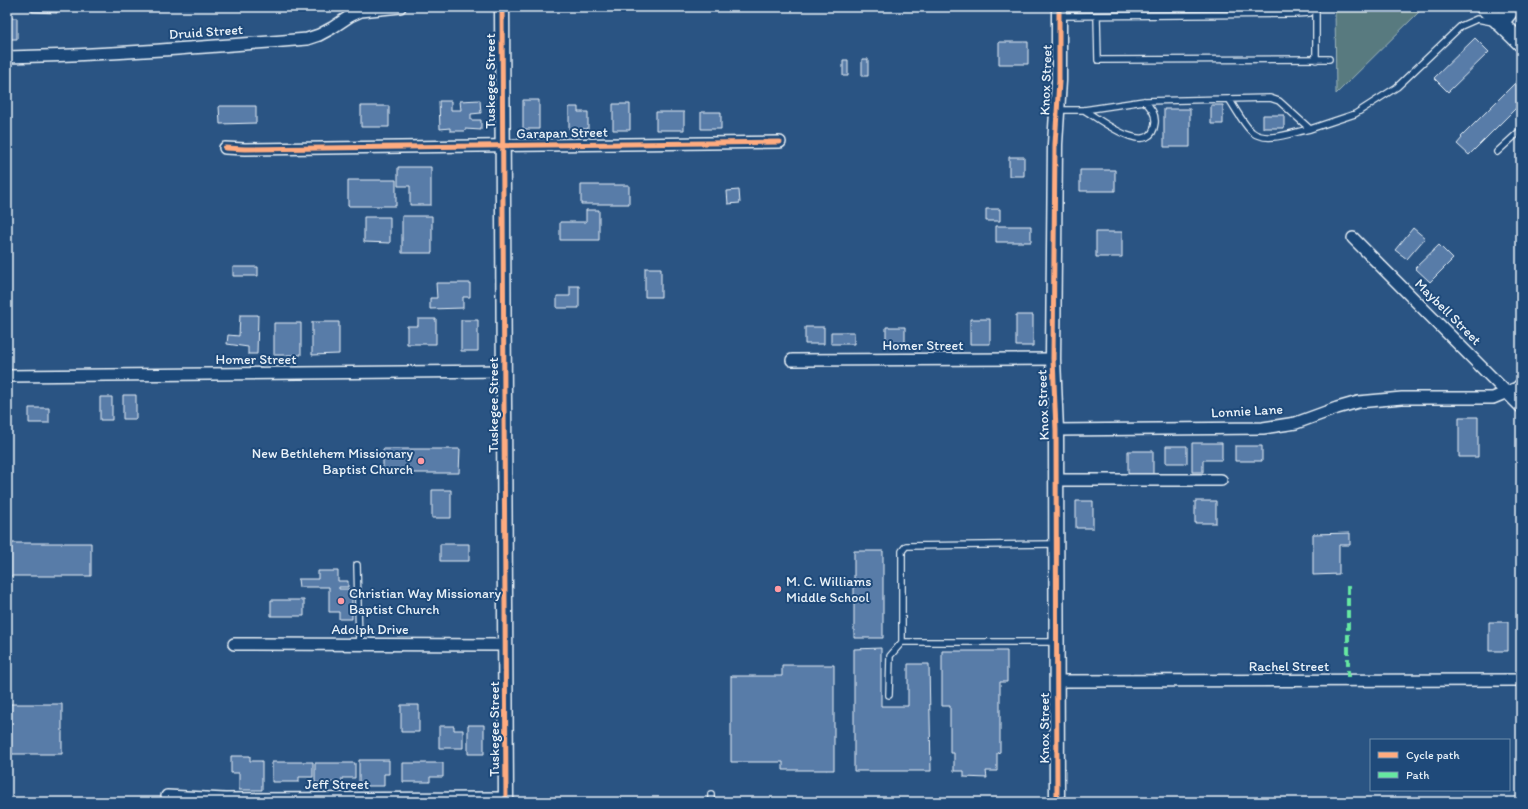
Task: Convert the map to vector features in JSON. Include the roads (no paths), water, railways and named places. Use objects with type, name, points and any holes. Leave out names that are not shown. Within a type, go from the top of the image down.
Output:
[{"type":"main road","points":[[1484,7],[1521,44]]},
{"type":"main road","points":[[1500,23],[1514,7]]},
{"type":"main road","points":[[1517,7],[1521,11]]},
{"type":"street","name":"Druid Street","points":[[7,57],[92,55],[206,48],[307,39],[325,32],[350,16],[361,11],[400,7]]},
{"type":"street","name":"Tuskegee Street","points":[[502,7],[506,800]]},
{"type":"street","name":"Knox Street","points":[[1057,802],[1056,430],[1053,359],[1055,144],[1059,81],[1059,12]]},
{"type":"street","name":"Garapan Street","points":[[224,148],[245,149],[780,142]]},
{"type":"street","name":"Maybell Street","points":[[1354,238],[1521,407]]},
{"type":"street","name":"Homer Street","points":[[792,360],[1053,359]]},
{"type":"street","name":"Homer Street","points":[[7,376],[504,371]]},
{"type":"street","name":"Lonnie Lane","points":[[1056,430],[1263,428],[1296,424],[1337,408],[1358,402],[1402,398],[1492,398],[1517,388],[1521,384]]},
{"type":"street","points":[[1056,480],[1221,480]]},
{"type":"street","name":"Adolph Drive","points":[[234,644],[506,645]]},
{"type":"street","name":"Rachel Street","points":[[1056,681],[1521,680]]},
{"type":"street","name":"Jeff Street","points":[[167,796],[225,799],[506,800]]},
{"type":"lane","points":[[1059,12],[1098,16],[1295,14],[1310,13],[1315,7]]},
{"type":"lane","points":[[1315,7],[1316,60]]},
{"type":"lane","points":[[1098,16],[1098,60],[1329,59]]},
{"type":"lane","points":[[1229,99],[1252,131],[1262,136],[1274,137],[1310,129],[1355,114],[1396,87],[1462,26],[1477,19],[1500,23]]},
{"type":"lane","points":[[1057,110],[1084,110],[1144,102],[1270,98],[1279,101],[1310,129]]},
{"type":"lane","points":[[1084,110],[1129,136],[1144,139],[1149,137],[1152,133],[1155,122],[1155,116],[1151,108],[1144,102]]},
{"type":"lane","points":[[1497,152],[1521,130]]},
{"type":"lane","points":[[889,695],[890,656],[902,642],[902,551],[906,546],[1056,544]]},
{"type":"lane","points":[[357,565],[359,644]]},
{"type":"lane","points":[[902,642],[1056,642]]},
{"type":"lane","points":[[711,794],[711,802]]},
{"type":"place","name":"New Bethlehem Missionary Baptist Church","points":[[421,461]]},
{"type":"place","name":"M. C. Williams Middle School","points":[[778,589]]},
{"type":"place","name":"Christian Way Missionary Baptist Church","points":[[341,601]]}]
